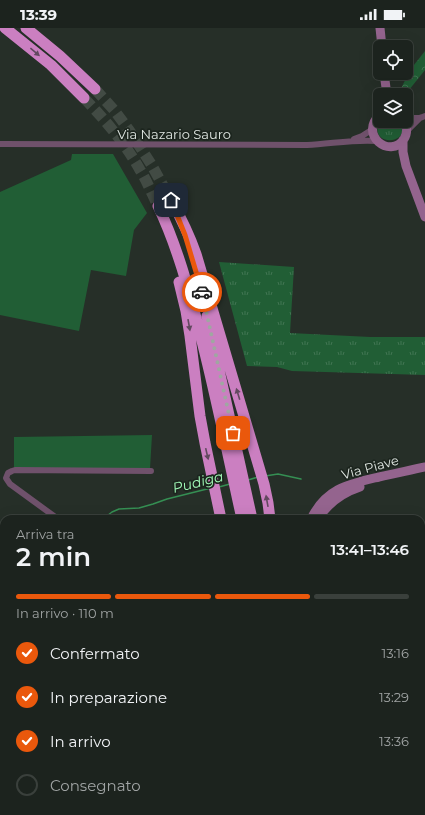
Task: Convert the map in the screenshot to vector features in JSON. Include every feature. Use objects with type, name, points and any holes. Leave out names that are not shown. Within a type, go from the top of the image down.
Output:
[{"type":"highway","points":[[5,28],[51,65],[84,98]]},
{"type":"highway","points":[[26,28],[60,56],[95,89]]},
{"type":"highway","points":[[238,478],[204,303],[185,235],[171,200],[182,220],[196,254],[264,484],[270,515]]},
{"type":"highway","points":[[220,515],[204,443],[186,311],[158,206],[173,240],[194,305],[241,491],[250,515]]},
{"type":"highway","points":[[241,491],[242,515]]},
{"type":"street","points":[[380,28],[381,40]]},
{"type":"street","points":[[413,118],[423,117]]},
{"type":"street","points":[[407,131],[423,117]]},
{"type":"street","points":[[389,147],[396,145],[403,140],[406,136],[406,128]]},
{"type":"street","points":[[373,129],[373,134],[377,141],[384,146],[389,147],[397,154],[406,166]]},
{"type":"street","name":"Via Nazario Sauro","points":[[348,141],[362,136],[373,129]]},
{"type":"street","name":"Via Nazario Sauro","points":[[0,144],[307,145],[365,140],[377,141]]},
{"type":"street","points":[[403,140],[403,152],[406,166],[425,217]]},
{"type":"street","name":"Via Piave","points":[[313,515],[333,492],[342,487],[425,466]]},
{"type":"street","points":[[53,515],[10,484],[6,478],[8,473],[12,470],[151,471]]},
{"type":"street","name":"Via Piave","points":[[320,515],[330,504],[348,492],[362,487],[425,473]]},
{"type":"green space","points":[[425,51],[425,70],[411,88],[401,88],[405,80],[413,80],[413,66]]},
{"type":"green space","points":[[377,129],[403,129],[401,135],[396,139],[390,140],[384,139],[379,135]]},
{"type":"green space","points":[[72,154],[113,154],[147,213],[134,230],[126,276],[91,270],[79,331],[0,315],[0,192],[71,160]]},
{"type":"green space","points":[[219,262],[294,267],[290,333],[370,337],[425,337],[425,375],[292,371],[277,367],[247,366]]},
{"type":"green space","points":[[152,435],[150,469],[14,468],[14,437]]},
{"type":"waterway","name":"Pudiga","points":[[265,476],[278,474],[301,479]]},
{"type":"waterway","name":"Pudiga","points":[[248,480],[258,477]]},
{"type":"waterway","name":"Pudiga","points":[[219,487],[230,484]]},
{"type":"waterway","name":"Pudiga","points":[[108,515],[119,509],[139,508],[211,488]]},
{"type":"tunnel","points":[[95,89],[114,110],[129,130],[151,164],[171,200]]},
{"type":"tunnel","points":[[84,98],[107,123],[128,150],[145,179],[158,206]]},
{"type":"way so far","points":[[202,292],[233,433]]},
{"type":"route","points":[[171,200],[185,235],[202,292]]}]
